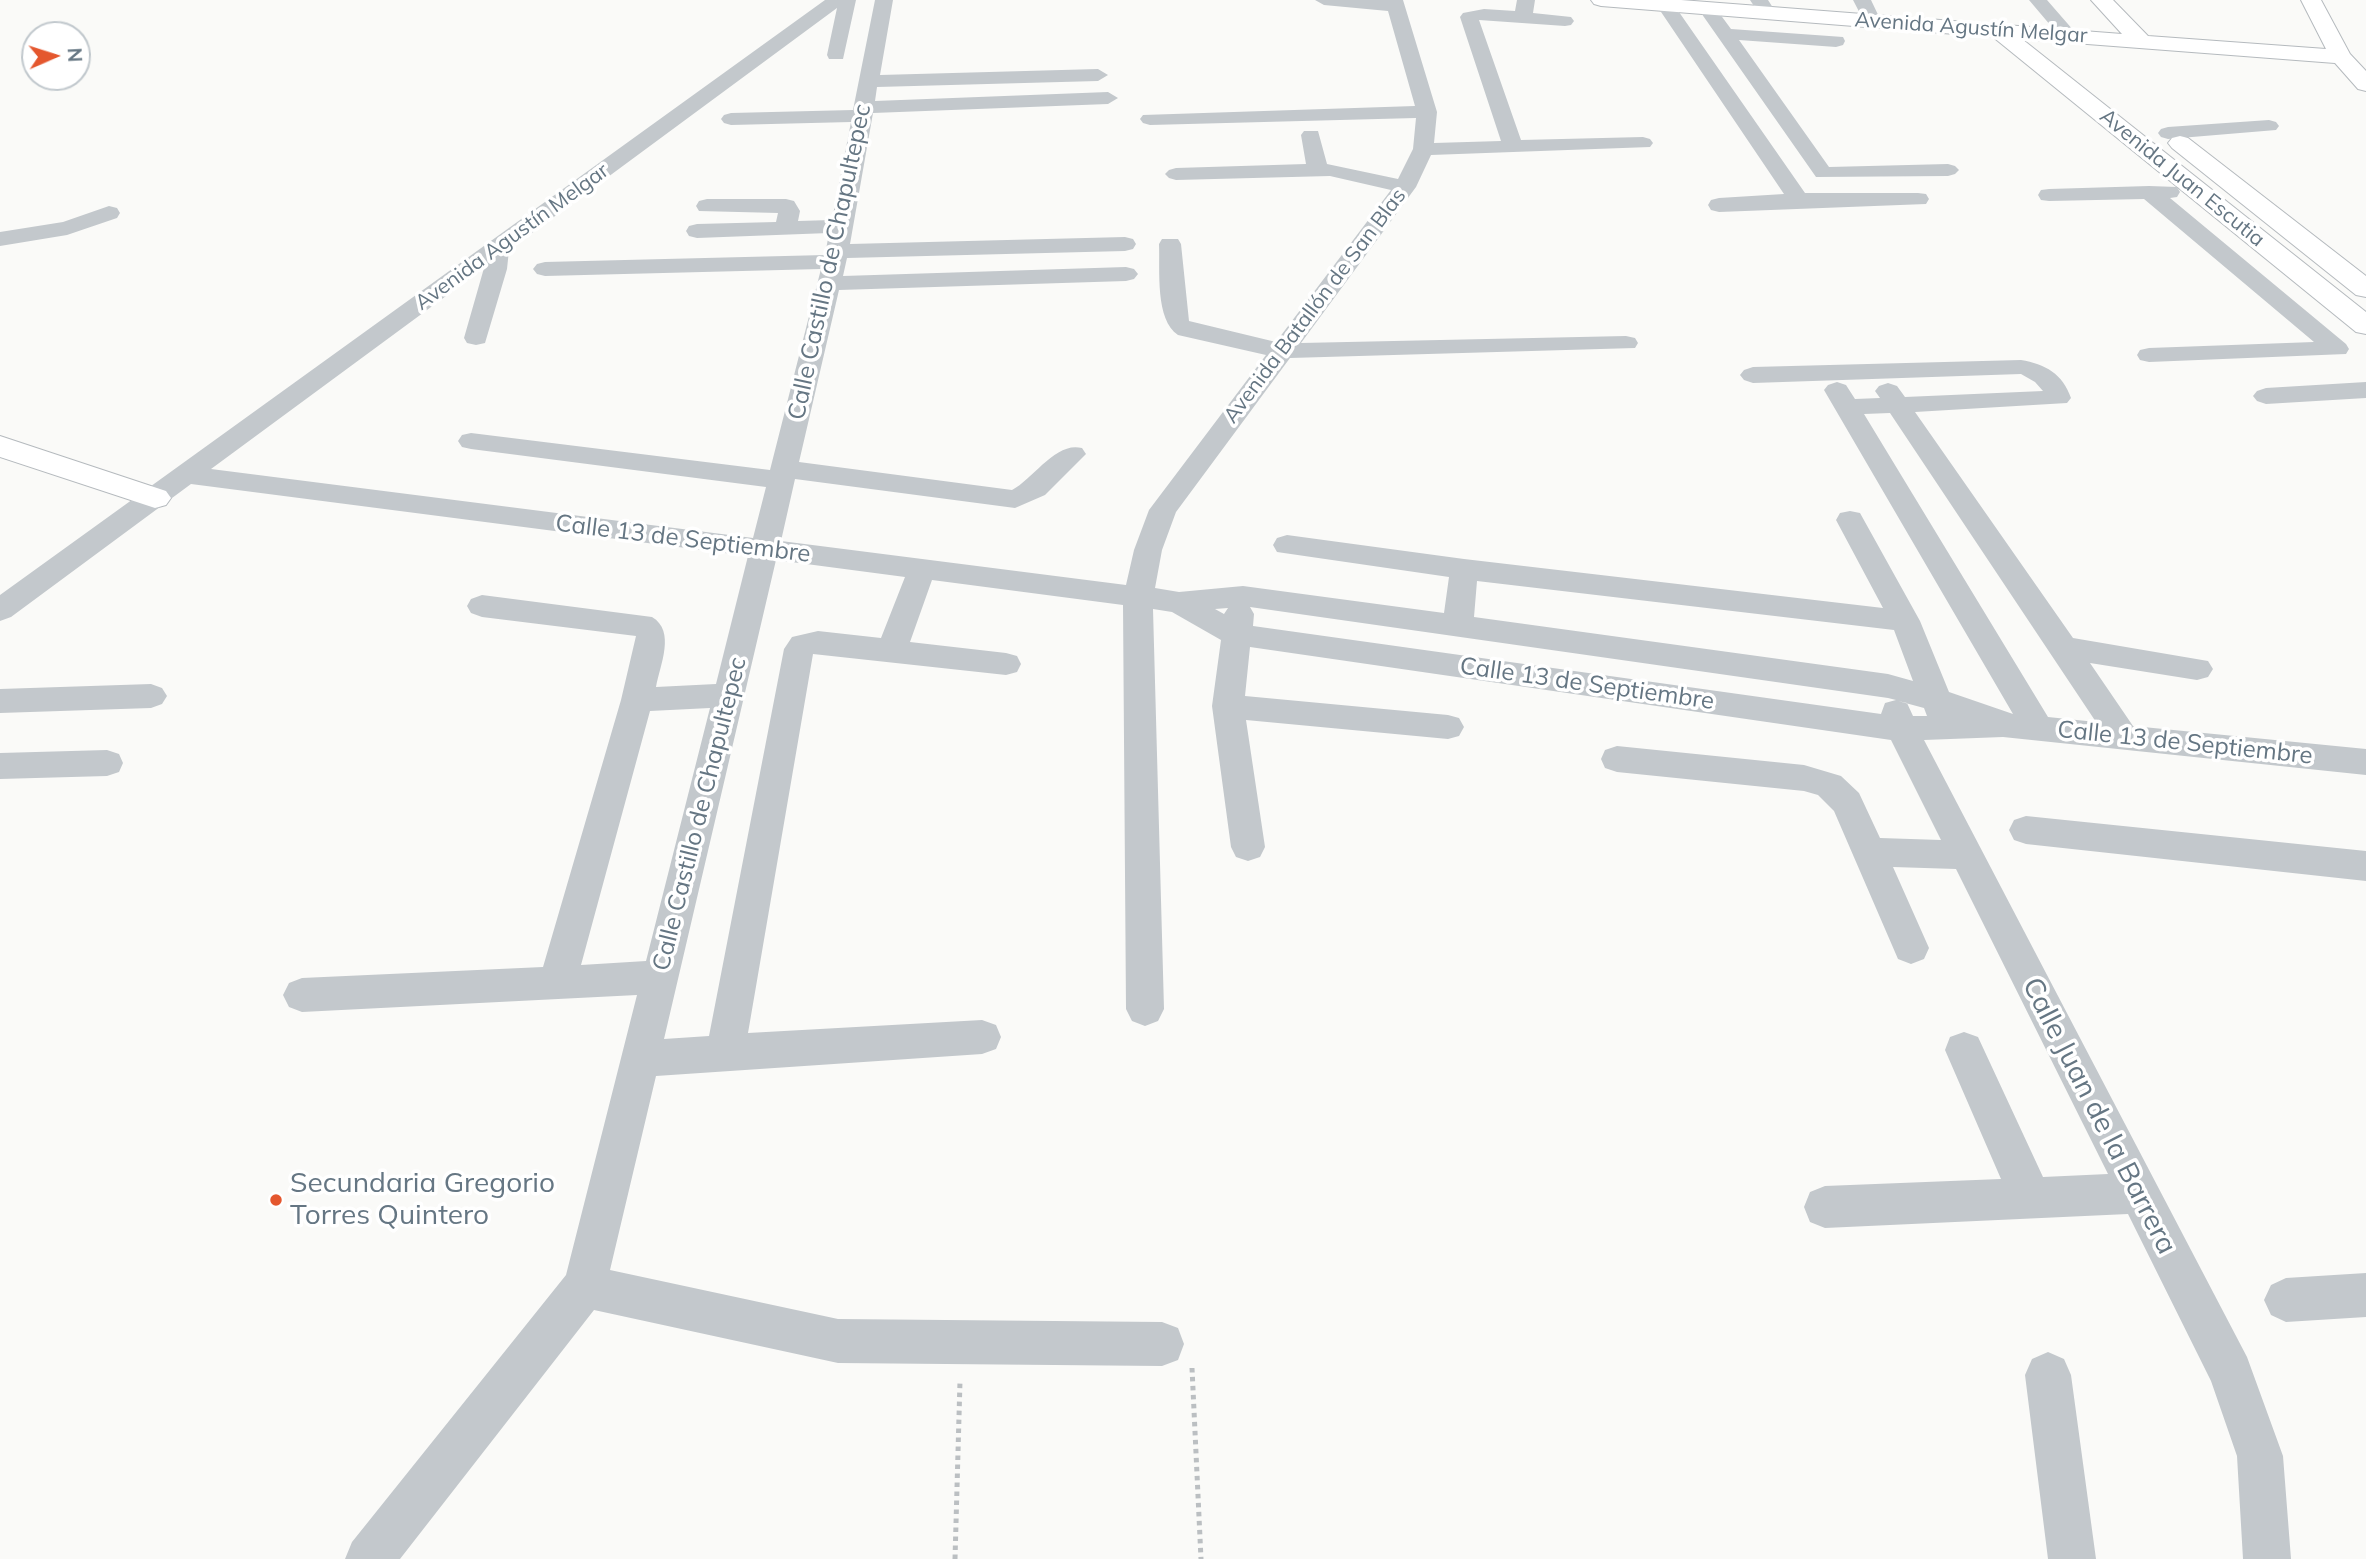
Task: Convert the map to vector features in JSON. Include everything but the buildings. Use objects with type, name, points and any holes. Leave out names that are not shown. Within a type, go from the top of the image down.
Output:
[{"type":"main road","name":"Avenida Agustín Melgar","points":[[1601,0],[1708,10],[1763,7],[1872,21],[2041,33],[2071,47],[2140,40],[2341,57]]},
{"type":"main road","points":[[2101,0],[2140,40]]},
{"type":"main road","points":[[2311,0],[2341,57],[2366,84]]},
{"type":"main road","name":"Avenida Juan Escutia","points":[[1998,30],[2366,326]]},
{"type":"main road","name":"Avenida Juan Escutia","points":[[2147,116],[2366,289]]},
{"type":"main road","points":[[0,446],[155,498]]},
{"type":"main road","points":[[0,472],[128,517]]},
{"type":"street","name":"Avenida Agustín Melgar","points":[[0,610],[836,0]]},
{"type":"street","points":[[836,55],[847,0]]},
{"type":"street","name":"Calle Castillo de Chapultepec","points":[[369,1559],[585,1286],[835,255],[884,0]]},
{"type":"street","points":[[1324,0],[1396,3],[1425,131]]},
{"type":"street","points":[[1862,0],[1872,21]]},
{"type":"street","points":[[2038,0],[2071,47]]},
{"type":"street","points":[[1666,6],[1799,200]]},
{"type":"street","points":[[1513,147],[1469,17],[1525,8],[1565,21]]},
{"type":"street","points":[[1708,10],[1823,173]]},
{"type":"street","points":[[1725,34],[1836,41]]},
{"type":"street","points":[[731,119],[1098,75]]},
{"type":"street","points":[[865,101],[1108,98]]},
{"type":"street","points":[[2168,133],[2269,126]]},
{"type":"street","points":[[1336,134],[1151,128],[1425,131],[1513,147],[1643,143]]},
{"type":"street","points":[[1399,133],[1425,131]]},
{"type":"street","name":"Avenida Batallón de San Blas","points":[[1145,1009],[1138,597],[1148,550],[1163,510],[1405,187],[1425,131]]},
{"type":"street","points":[[1311,135],[1318,171]]},
{"type":"street","points":[[1176,174],[1330,170],[1405,187]]},
{"type":"street","points":[[1781,174],[1948,170]]},
{"type":"street","points":[[2049,195],[2197,190]]},
{"type":"street","points":[[2149,192],[2337,349]]},
{"type":"street","points":[[1719,205],[1799,200],[1919,199]]},
{"type":"street","points":[[707,206],[786,206],[789,211],[786,229]]},
{"type":"street","points":[[0,239],[67,228],[109,213]]},
{"type":"street","points":[[697,231],[786,229],[835,255],[1126,274]]},
{"type":"street","points":[[545,269],[1125,244]]},
{"type":"street","points":[[1170,244],[1175,316],[1179,326],[1282,351],[1626,344]]},
{"type":"street","points":[[476,338],[495,269],[498,247]]},
{"type":"street","points":[[2236,263],[2284,260]]},
{"type":"street","points":[[2149,355],[2366,348]]},
{"type":"street","points":[[1753,374],[2033,368],[2056,390],[2058,398],[1847,407]]},
{"type":"street","points":[[1875,372],[2123,736]]},
{"type":"street","points":[[1826,373],[2038,728]]},
{"type":"street","points":[[2266,396],[2366,390]]},
{"type":"street","points":[[471,441],[1015,499],[1035,489],[1073,454]]},
{"type":"street","name":"Calle 13 de Septiembre","points":[[188,475],[1179,602],[1243,596],[1888,686],[1942,715],[2003,725],[2366,762]]},
{"type":"street","points":[[1850,520],[1905,621],[1942,715]]},
{"type":"street","points":[[1287,545],[1464,569],[1905,621]]},
{"type":"street","points":[[892,650],[922,569]]},
{"type":"street","points":[[1458,626],[1464,569]]},
{"type":"street","points":[[1243,596],[1235,634],[1228,706],[1248,847]]},
{"type":"street","name":"Calle 13 de Septiembre","points":[[1179,602],[1235,634],[1902,729],[1942,715]]},
{"type":"street","points":[[482,606],[641,625],[648,629],[650,636],[636,700],[557,983]]},
{"type":"street","points":[[725,1052],[796,656],[803,645],[812,642],[1006,664]]},
{"type":"street","points":[[2063,648],[2197,668]]},
{"type":"street","name":"Calle Juan de la Barrera","points":[[1888,686],[1902,729],[2235,1385],[2260,1456],[2267,1559]]},
{"type":"street","points":[[636,700],[729,695]]},
{"type":"street","points":[[0,701],[151,696]]},
{"type":"street","points":[[1228,706],[1448,727]]},
{"type":"street","points":[[1617,760],[1804,778],[1829,785],[1847,803],[1871,852],[1911,948]]},
{"type":"street","points":[[0,766],[107,763]]},
{"type":"street","points":[[2026,830],[2366,866]]},
{"type":"street","points":[[1871,852],[1965,855]]},
{"type":"street","points":[[302,995],[661,977]]},
{"type":"street","points":[[640,1059],[982,1037]]},
{"type":"street","points":[[1964,1050],[2031,1198]]},
{"type":"street","points":[[1825,1207],[2139,1193]]},
{"type":"street","points":[[585,1286],[838,1341],[1162,1344]]},
{"type":"street","points":[[2286,1300],[2366,1295]]},
{"type":"street","points":[[2048,1375],[2073,1559]]},
{"type":"path","points":[[1162,1344],[1191,1336],[1201,1559]]},
{"type":"path","points":[[955,1559],[962,1342]]},
{"type":"place","name":"Secundaria Gregorio Torres Quintero","points":[[276,1200]]}]
